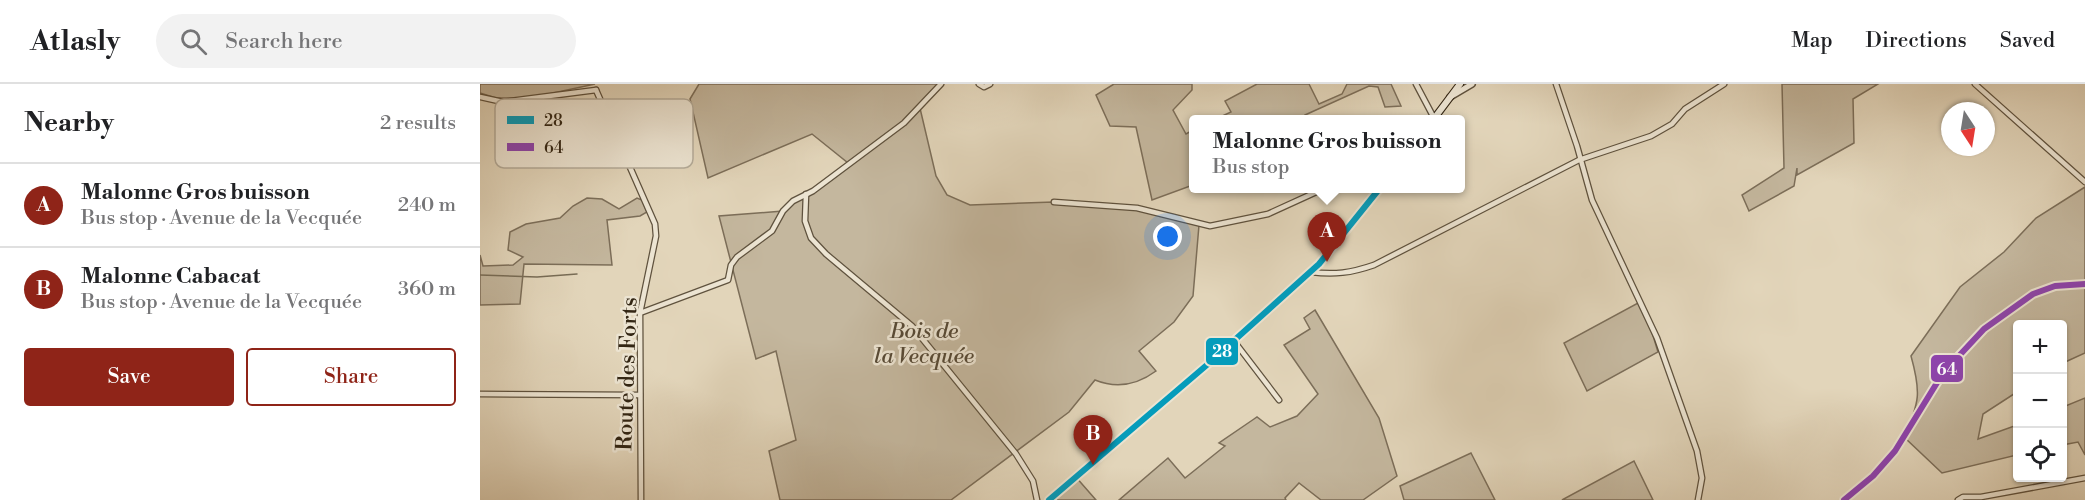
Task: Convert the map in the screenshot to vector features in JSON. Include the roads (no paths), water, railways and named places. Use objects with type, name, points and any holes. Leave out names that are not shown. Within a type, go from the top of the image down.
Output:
[{"type":"main road","points":[[1436,115],[1460,84]]},
{"type":"main road","points":[[1053,498],[1311,272],[1334,248],[1377,193]]},
{"type":"street","points":[[526,99],[596,90],[599,84]]},
{"type":"street","points":[[640,313],[728,280],[731,265],[737,257],[772,231],[783,211],[904,123],[941,84]]},
{"type":"street","points":[[979,84],[984,87],[990,84]]},
{"type":"street","points":[[1416,84],[1431,115]]},
{"type":"street","points":[[1450,97],[1472,84]]},
{"type":"street","points":[[1556,84],[1592,200],[1657,338],[1697,451],[1702,478],[1698,500]]},
{"type":"street","points":[[1311,272],[1332,275],[1351,273],[1374,265],[1580,160],[1651,136],[1672,124],[1685,109],[1724,84]]},
{"type":"street","points":[[1975,84],[2085,182]]},
{"type":"street","name":"Route des Forts","points":[[596,90],[600,99]]},
{"type":"street","points":[[480,97],[495,100]]},
{"type":"street","name":"Route des Forts","points":[[630,168],[655,224],[656,236],[640,313],[641,500]]},
{"type":"street","points":[[1054,202],[1137,208],[1210,226],[1268,214],[1316,193]]},
{"type":"street","points":[[806,194],[805,221],[811,238],[826,254],[912,326],[1017,454],[1033,481],[1037,500]]},
{"type":"street","points":[[1844,500],[1874,476],[1895,451],[1943,373],[1970,342],[2032,294],[2055,286],[2085,284]]},
{"type":"street","points":[[1234,340],[1279,400]]},
{"type":"street","points":[[480,394],[640,395]]},
{"type":"street","points":[[1958,500],[1963,497],[1981,497],[2085,478]]},
{"type":"waterway","points":[[480,275],[537,277],[577,274]]},
{"type":"place","name":"Malonne Gros buisson","points":[[1327,262]]},
{"type":"place","name":"Malonne Cabacat","points":[[1093,465]]},
{"type":"park label","name":"Bois de la Vecquée","points":[[924,342]]}]
